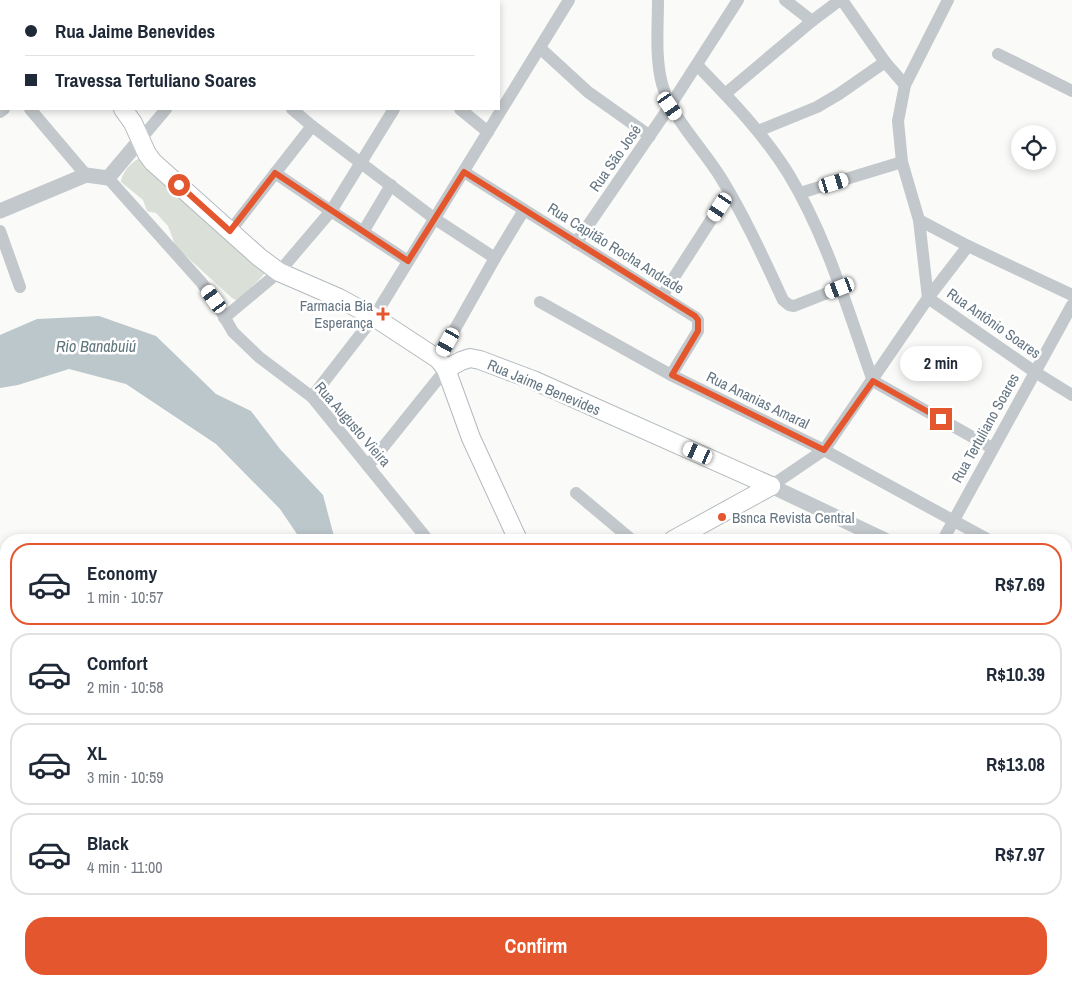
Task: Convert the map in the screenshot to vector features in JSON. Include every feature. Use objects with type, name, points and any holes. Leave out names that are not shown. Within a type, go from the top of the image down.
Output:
[{"type":"main road","points":[[124,110],[133,123],[147,154],[153,162],[259,257],[279,272],[339,298],[374,317],[442,364],[471,438],[516,534]]},
{"type":"main road","name":"Rua Jaime Benevides","points":[[442,364],[470,358],[480,360],[533,380],[771,486]]},
{"type":"main road","points":[[684,534],[771,486]]},
{"type":"street","points":[[312,397],[374,317],[569,0]]},
{"type":"street","points":[[658,0],[659,68],[662,84],[670,106],[730,192],[783,300],[789,305],[794,306],[840,288]]},
{"type":"street","name":"Rua São José","points":[[576,243],[697,66],[738,0]]},
{"type":"street","points":[[785,0],[812,21]]},
{"type":"street","points":[[725,94],[812,21],[841,0],[885,62],[905,85]]},
{"type":"street","name":"Rua Antônio Soares","points":[[948,0],[905,85],[898,121],[902,162],[919,220],[928,298],[1035,372],[1072,395]]},
{"type":"street","points":[[540,48],[588,92],[650,136]]},
{"type":"street","points":[[998,54],[1072,91]]},
{"type":"street","points":[[758,131],[816,106],[838,94],[885,62]]},
{"type":"street","points":[[697,66],[758,131],[787,171],[800,193],[821,237],[873,381],[992,448]]},
{"type":"street","points":[[31,110],[86,175]]},
{"type":"street","points":[[0,211],[86,175],[108,178],[165,110]]},
{"type":"street","points":[[293,110],[435,218],[495,258]]},
{"type":"street","points":[[224,318],[279,272],[331,211],[393,110]]},
{"type":"street","points":[[461,110],[488,132]]},
{"type":"street","points":[[230,231],[312,126]]},
{"type":"street","points":[[800,193],[902,162]]},
{"type":"street","name":"Rua Capitão Rocha Andrade","points":[[464,172],[695,316],[699,326],[698,331],[672,375]]},
{"type":"street","points":[[275,173],[408,261]]},
{"type":"street","name":"Rua Augusto Vieira","points":[[108,178],[201,282],[242,343],[312,397],[423,534]]},
{"type":"street","points":[[363,232],[391,185]]},
{"type":"street","points":[[662,296],[730,192]]},
{"type":"street","points":[[368,466],[442,364],[495,258],[524,210]]},
{"type":"street","points":[[919,220],[968,246],[1072,295]]},
{"type":"street","points":[[0,231],[20,287]]},
{"type":"street","points":[[771,486],[824,450],[928,298],[968,246]]},
{"type":"street","name":"Rua Ananias Amaral","points":[[540,302],[672,375],[824,450],[978,534]]},
{"type":"street","name":"Rua Tertuliano Soares","points":[[946,534],[1072,305]]},
{"type":"street","name":"Rua Jaime Benevides","points":[[771,486],[872,534]]},
{"type":"street","points":[[576,493],[625,534]]},
{"type":"shaded area","points":[[144,157],[266,272],[241,299],[236,300],[232,298],[176,247],[168,226],[156,213],[147,211],[143,200],[121,182],[123,174],[129,166],[136,160]]},
{"type":"water","name":"Rio Banabuiú","points":[[99,316],[156,336],[216,394],[251,411],[280,449],[323,495],[333,534],[297,534],[280,509],[216,444],[126,384],[69,369],[18,385],[0,388],[0,335],[37,319]]},
{"type":"place","name":"Farmacia Bia Esperança","points":[[383,314]]},
{"type":"place","name":"Bsnca Revista Central","points":[[722,517]]},
{"type":"route","points":[[179,185],[230,231],[275,173],[408,261],[464,172],[695,316],[698,320],[698,331],[672,375],[824,450],[873,381],[941,419]]}]
